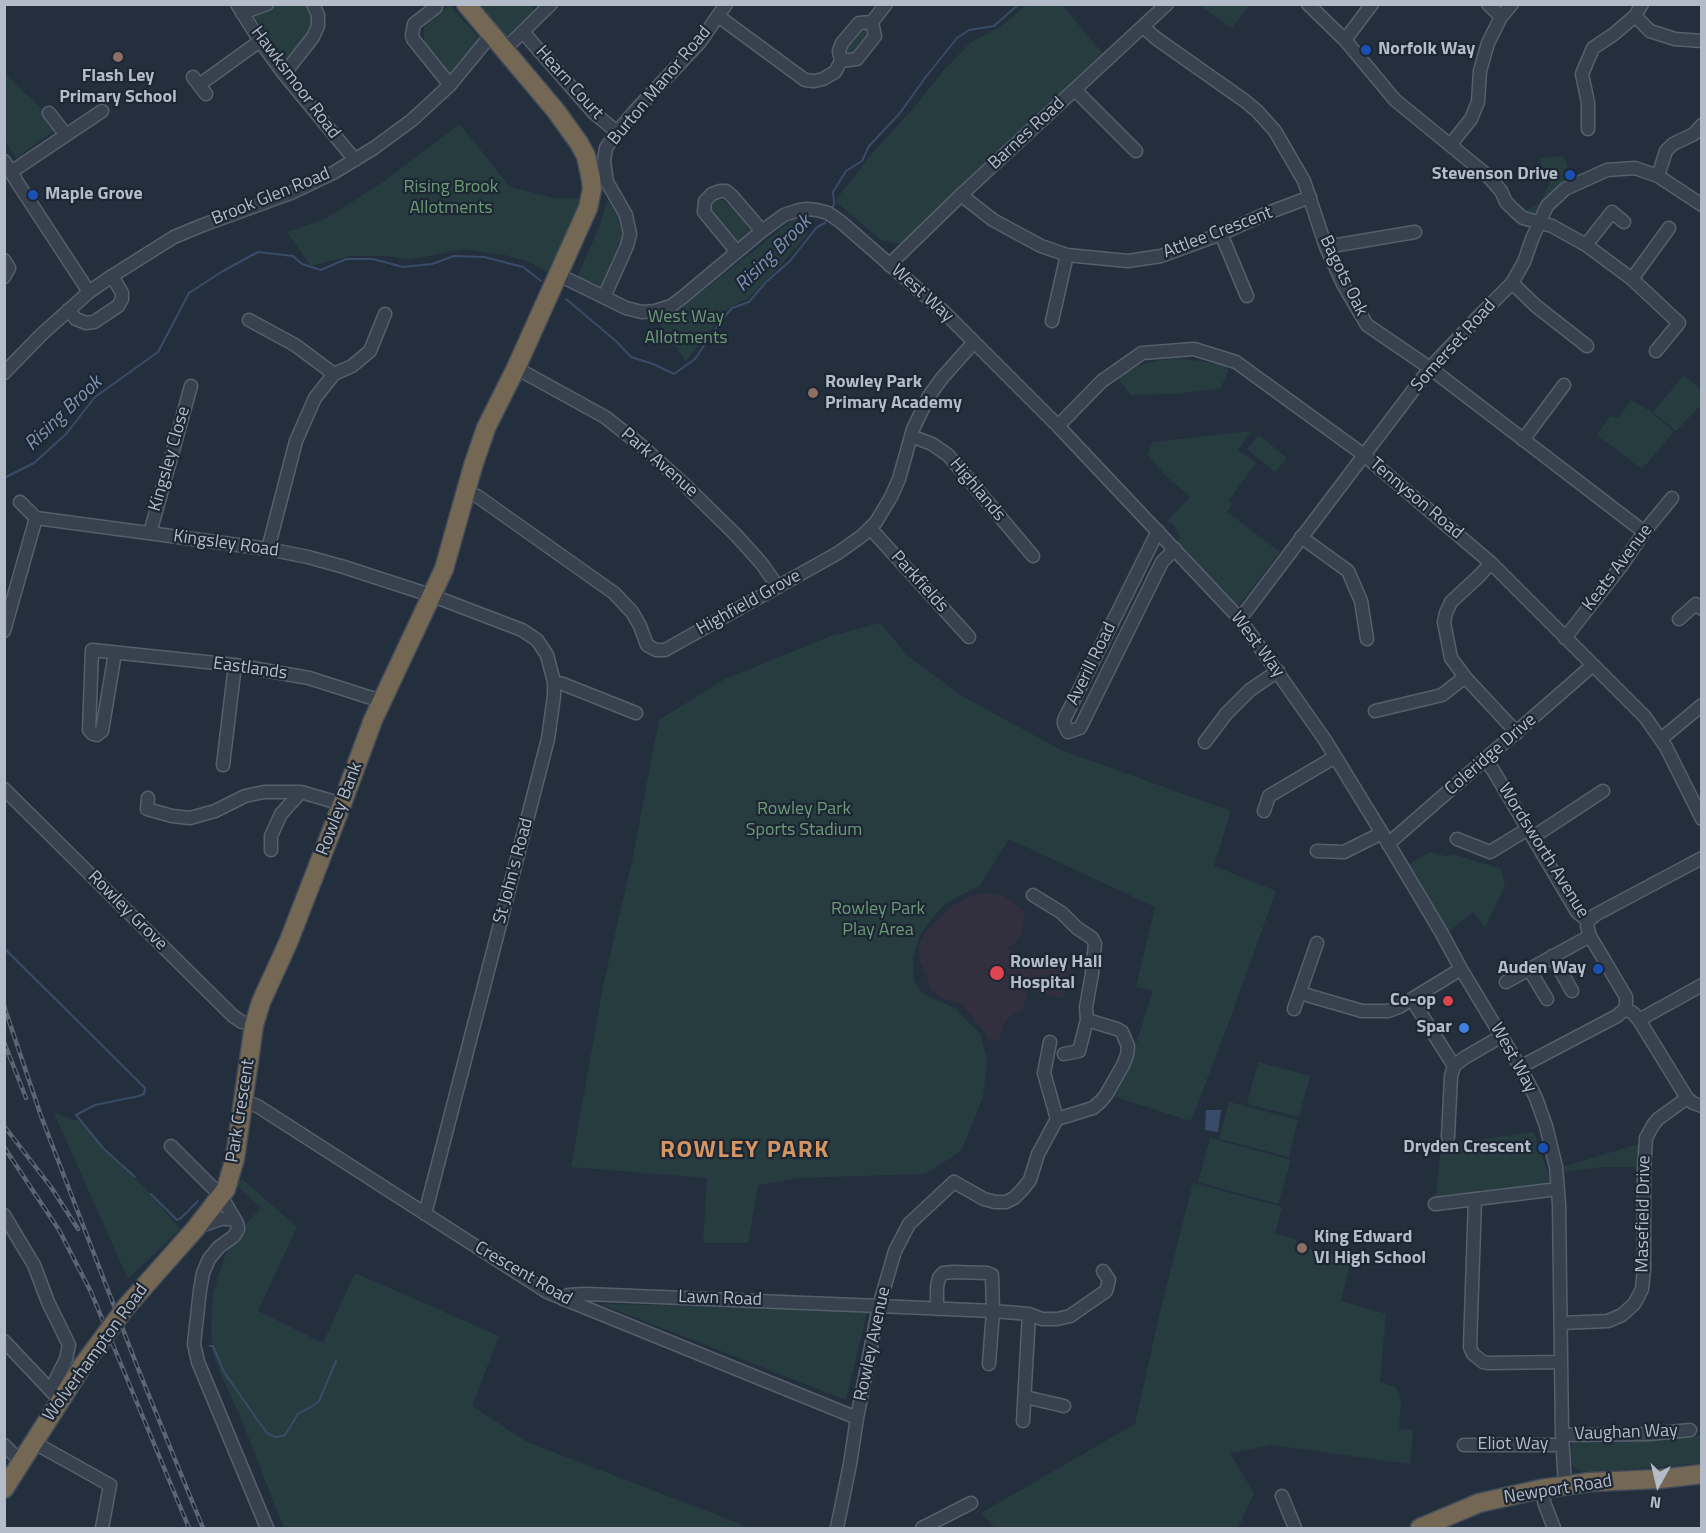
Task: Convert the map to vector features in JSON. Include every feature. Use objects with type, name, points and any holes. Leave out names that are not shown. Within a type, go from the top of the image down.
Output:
[{"type":"highway","points":[[433,596],[444,569],[486,428],[559,275],[588,208],[592,189],[586,156],[570,130],[466,4]]},
{"type":"highway","name":"Rowley Bank","points":[[254,1025],[261,1002],[288,943],[381,701],[433,596]]},
{"type":"highway","name":"Park Crescent","points":[[221,1196],[228,1183],[235,1158],[254,1025]]},
{"type":"highway","name":"Wolverhampton Road","points":[[4,1489],[33,1442],[55,1395],[83,1365],[126,1307],[196,1228],[221,1196]]},
{"type":"highway","name":"Newport Road","points":[[1420,1528],[1479,1503],[1541,1489],[1701,1474]]},
{"type":"street","points":[[240,9],[267,4]]},
{"type":"street","points":[[284,74],[313,37],[318,26],[318,15],[313,4]]},
{"type":"street","name":"Burton Manor Road","points":[[604,297],[627,246],[630,234],[626,215],[607,182],[604,171],[606,148],[617,132],[700,42],[726,4]]},
{"type":"street","points":[[840,61],[857,58],[875,36],[872,22],[886,4]]},
{"type":"street","name":"Barnes Road","points":[[889,265],[960,195],[1167,4]]},
{"type":"street","points":[[1308,4],[1345,40],[1395,100],[1488,176],[1501,191],[1506,202],[1523,218],[1552,226],[1586,244],[1632,279],[1678,323],[1656,351]]},
{"type":"street","points":[[1345,40],[1372,4]]},
{"type":"street","points":[[1488,4],[1501,17]]},
{"type":"street","points":[[1450,144],[1471,119],[1478,102],[1480,71],[1488,43],[1501,17],[1512,4]]},
{"type":"street","points":[[1588,129],[1588,103],[1582,74],[1593,48],[1635,16],[1642,4]]},
{"type":"street","points":[[436,7],[414,24],[412,34],[413,39],[450,85]]},
{"type":"street","points":[[504,50],[523,32],[543,7]]},
{"type":"street","name":"Hawksmoor Road","points":[[240,9],[284,74],[355,160]]},
{"type":"street","points":[[718,16],[805,80],[814,81],[835,72],[840,61],[839,51],[842,43],[859,22],[872,22]]},
{"type":"street","points":[[1635,16],[1650,32],[1675,39],[1701,41]]},
{"type":"street","name":"Bagots Oak","points":[[1143,27],[1257,111],[1283,144],[1304,181],[1326,247],[1344,286],[1367,325],[1430,368],[1644,532]]},
{"type":"street","name":"Hearn Court","points":[[523,32],[594,113],[617,132]]},
{"type":"street","name":"Brook Glen Road","points":[[4,373],[42,334],[89,292],[174,237],[291,193],[355,160],[405,125],[450,85],[491,35]]},
{"type":"street","points":[[200,85],[260,41]]},
{"type":"street","points":[[1075,90],[1136,151]]},
{"type":"street","points":[[4,190],[11,172],[102,111]]},
{"type":"street","points":[[49,113],[66,135]]},
{"type":"street","points":[[1658,176],[1666,151],[1674,144],[1694,134],[1701,125]]},
{"type":"street","name":"Somerset Road","points":[[1240,619],[1430,368],[1512,283],[1524,262],[1547,206],[1565,189],[1607,170],[1635,168],[1658,176],[1701,205]]},
{"type":"street","points":[[11,172],[89,292]]},
{"type":"street","points":[[737,252],[704,212],[705,201],[712,194],[726,191],[762,231]]},
{"type":"street","name":"Attlee Crescent","points":[[960,195],[993,220],[1041,246],[1067,255],[1128,261],[1161,256],[1310,197]]},
{"type":"street","name":"West Way","points":[[559,275],[634,311],[648,312],[662,309],[683,297],[777,219],[791,212],[807,209],[829,214],[944,312],[1058,426],[1240,619],[1325,740],[1441,932],[1536,1098],[1546,1126],[1556,1167],[1558,1189],[1562,1440],[1565,1485]]},
{"type":"street","points":[[1586,244],[1612,212],[1624,222]]},
{"type":"street","points":[[1632,279],[1669,228]]},
{"type":"street","points":[[1326,247],[1415,232]]},
{"type":"street","points":[[1221,234],[1247,296]]},
{"type":"street","points":[[1052,321],[1067,255]]},
{"type":"street","points":[[4,260],[9,268],[4,277]]},
{"type":"street","points":[[68,310],[76,319],[86,323],[94,322],[118,306],[122,293],[112,276]]},
{"type":"street","points":[[1512,283],[1536,306],[1587,346]]},
{"type":"street","points":[[268,549],[296,441],[315,398],[334,375],[352,366],[370,351],[385,314]]},
{"type":"street","points":[[249,320],[295,345],[334,375]]},
{"type":"street","name":"Highfield Grove","points":[[466,491],[477,496],[614,593],[632,612],[647,645],[656,650],[666,650],[838,553],[870,528],[895,491],[910,436],[922,408],[934,388],[974,342]]},
{"type":"street","name":"Tennyson Road","points":[[1058,426],[1102,381],[1142,353],[1194,349],[1236,362],[1364,455],[1491,563],[1645,717],[1670,754],[1701,819]]},
{"type":"street","name":"Park Avenue","points":[[516,368],[605,417],[644,447],[736,535],[762,564],[778,587]]},
{"type":"street","points":[[1523,440],[1564,385]]},
{"type":"street","name":"Kingsley Close","points":[[150,533],[191,386]]},
{"type":"street","name":"Highlands","points":[[910,436],[932,444],[948,455],[1033,556]]},
{"type":"street","name":"Keats Avenue","points":[[1565,638],[1672,498]]},
{"type":"street","points":[[4,631],[36,518],[20,502]]},
{"type":"street","name":"Kingsley Road","points":[[36,518],[268,549],[344,567],[433,596]]},
{"type":"street","name":"Parkfields","points":[[870,528],[969,637]]},
{"type":"street","name":"Averill Road","points":[[1158,531],[1064,720],[1068,732],[1080,728],[1162,562],[1174,549]]},
{"type":"street","points":[[1301,537],[1348,571],[1361,601],[1367,639]]},
{"type":"street","points":[[1491,563],[1451,602],[1444,622],[1451,657],[1516,733]]},
{"type":"street","name":"St John's Road","points":[[425,1214],[548,739],[554,708],[554,682],[547,655],[537,640],[530,634],[433,596]]},
{"type":"street","points":[[1679,619],[1700,603]]},
{"type":"street","name":"Eastlands","points":[[115,653],[102,731],[98,735],[93,734],[88,730],[92,650],[235,666],[309,678],[381,701]]},
{"type":"street","name":"Coleridge Drive","points":[[1317,851],[1344,852],[1385,839],[1485,760],[1593,665]]},
{"type":"street","points":[[223,765],[235,666]]},
{"type":"street","points":[[1205,742],[1226,714],[1250,690],[1278,671]]},
{"type":"street","points":[[1375,711],[1442,695],[1465,676]]},
{"type":"street","points":[[554,682],[636,713]]},
{"type":"street","points":[[1661,739],[1701,705]]},
{"type":"street","points":[[1264,811],[1269,796],[1335,757]]},
{"type":"street","name":"Wordsworth Avenue","points":[[1485,760],[1577,912],[1588,921],[1590,936],[1626,997],[1626,1004],[1621,1013]]},
{"type":"street","name":"Rowley Grove","points":[[4,789],[232,1016],[254,1025]]},
{"type":"street","points":[[1457,839],[1490,852],[1530,833],[1603,791]]},
{"type":"street","points":[[148,798],[147,809],[190,818],[215,811],[245,796],[264,792],[301,792],[342,804]]},
{"type":"street","points":[[271,850],[272,836],[281,814],[301,792]]},
{"type":"street","points":[[1588,921],[1595,915],[1701,858]]},
{"type":"street","points":[[1033,895],[1062,913],[1077,928],[1092,938],[1095,944],[1086,1008],[1087,1020],[1079,1052],[1064,1054]]},
{"type":"street","points":[[1506,982],[1590,936]]},
{"type":"street","points":[[1294,1009],[1317,943]]},
{"type":"street","points":[[1552,957],[1572,991]]},
{"type":"street","points":[[1300,993],[1362,1011],[1388,1011],[1399,1007],[1461,969]]},
{"type":"street","points":[[1530,969],[1547,999]]},
{"type":"street","points":[[1639,1020],[1701,985]]},
{"type":"street","points":[[1416,1006],[1454,1066]]},
{"type":"street","points":[[1520,1067],[1621,1013],[1633,1013],[1687,1098],[1692,1103],[1701,1106]]},
{"type":"street","points":[[1050,1042],[1044,1073],[1057,1119],[1093,1108],[1106,1095],[1127,1054],[1128,1046],[1122,1032],[1087,1020]]},
{"type":"street","points":[[1448,1137],[1451,1076],[1454,1066],[1502,1036]]},
{"type":"street","name":"Masefield Drive","points":[[1561,1323],[1608,1321],[1622,1315],[1638,1297],[1642,1289],[1644,1270],[1646,1138],[1658,1119],[1687,1098]]},
{"type":"street","name":"Crescent Road","points":[[244,1101],[259,1107],[531,1283],[563,1299],[857,1418]]},
{"type":"street","name":"Rowley Avenue","points":[[837,1528],[879,1306],[894,1251],[909,1224],[954,1182],[984,1199],[995,1202],[1006,1202],[1014,1198],[1030,1180],[1038,1154],[1057,1119]]},
{"type":"street","points":[[171,1146],[221,1196],[237,1223],[238,1229],[234,1236],[219,1247],[209,1259],[203,1273],[194,1344],[198,1362],[267,1528]]},
{"type":"street","points":[[1435,1204],[1558,1189]]},
{"type":"street","points":[[1475,1199],[1470,1347],[1473,1354],[1488,1363],[1561,1362]]},
{"type":"street","points":[[4,1215],[34,1265],[48,1302],[69,1345],[55,1395],[4,1341]]},
{"type":"street","points":[[196,1228],[221,1219],[234,1219]]},
{"type":"street","name":"Lawn Road","points":[[563,1299],[568,1295],[586,1294],[993,1311],[1029,1314],[1042,1319],[1058,1319],[1070,1316],[1106,1291],[1108,1280],[1103,1271]]},
{"type":"street","points":[[937,1309],[937,1287],[939,1278],[943,1274],[987,1272],[992,1275],[993,1311],[989,1364]]},
{"type":"street","points":[[1023,1421],[1029,1314]]},
{"type":"street","points":[[1025,1396],[1064,1406]]},
{"type":"street","name":"Vaughan Way","points":[[1562,1440],[1690,1430]]},
{"type":"street","name":"Eliot Way","points":[[1464,1445],[1562,1440]]},
{"type":"street","points":[[33,1442],[110,1485],[102,1528]]},
{"type":"street","points":[[4,1445],[21,1462]]},
{"type":"street","points":[[1541,1489],[1554,1528]]},
{"type":"street","points":[[1282,1496],[1295,1528]]},
{"type":"street","points":[[922,1528],[971,1503]]},
{"type":"shaded area","name":"Rowley Hall Hospital","points":[[983,893],[999,895],[1011,900],[1025,913],[1022,933],[1007,949],[1031,958],[1034,955],[1072,965],[1063,999],[1028,989],[1022,1012],[1011,1015],[1006,1020],[999,1040],[988,1041],[984,1031],[960,1003],[939,997],[932,991],[920,961],[919,946],[924,934],[952,906],[968,897]]},
{"type":"green space","points":[[1028,4],[1062,5],[1104,55],[901,244],[881,240],[835,201],[874,151],[971,42],[1000,27]]},
{"type":"green space","points":[[1250,4],[1232,28],[1199,5]]},
{"type":"green space","points":[[275,5],[310,5],[313,7],[312,35],[288,64],[252,13]]},
{"type":"green space","points":[[449,5],[480,39],[451,74],[424,46],[424,27]]},
{"type":"green space","points":[[481,5],[532,5],[534,11],[505,37]]},
{"type":"green space","points":[[860,28],[868,28],[871,33],[856,54],[845,57],[843,52],[846,44]]},
{"type":"green space","points":[[4,72],[61,126],[16,158],[5,140]]},
{"type":"green space","name":"Rising Brook Allotments","points":[[460,124],[510,187],[554,198],[583,199],[549,273],[530,262],[505,255],[463,249],[408,260],[387,256],[350,256],[311,266],[287,232],[327,218],[386,180]]},
{"type":"green space","points":[[1564,156],[1570,175],[1532,219],[1520,213],[1539,204],[1553,177],[1541,165],[1541,158]]},
{"type":"green space","points":[[717,198],[724,201],[739,215],[754,233],[738,245],[706,208],[712,200]]},
{"type":"green space","points":[[607,200],[623,221],[622,243],[618,257],[600,291],[576,280],[600,225]]},
{"type":"green space","name":"West Way Allotments","points":[[795,218],[808,233],[781,265],[747,299],[728,308],[686,361],[657,321],[670,317]]},
{"type":"green space","points":[[1177,358],[1226,365],[1228,371],[1221,388],[1174,394],[1131,395],[1117,377],[1138,366]]},
{"type":"green space","points":[[1684,375],[1701,390],[1701,405],[1676,431],[1653,412]]},
{"type":"green space","points":[[1631,400],[1650,411],[1674,432],[1642,469],[1597,435],[1610,416],[1619,418]]},
{"type":"green space","points":[[1252,431],[1238,450],[1256,463],[1229,500],[1232,504],[1227,512],[1280,552],[1236,609],[1175,545],[1180,536],[1173,524],[1167,521],[1190,497],[1164,474],[1147,454],[1153,442]]},
{"type":"green space","points":[[1259,435],[1287,458],[1275,472],[1247,449]]},
{"type":"green space","name":"Rowley Park Sports Stadium","points":[[880,623],[907,655],[962,696],[1061,750],[1231,811],[1214,866],[1276,891],[1191,1121],[1109,1095],[1135,1047],[1153,991],[1136,987],[1155,907],[1009,839],[980,885],[945,904],[933,917],[919,937],[913,960],[914,981],[923,994],[955,1008],[981,1035],[987,1061],[983,1097],[961,1151],[925,1174],[798,1178],[758,1185],[748,1243],[703,1243],[707,1178],[571,1167],[603,986],[632,861],[659,720],[723,680],[831,636]]},
{"type":"green space","points":[[1429,852],[1449,857],[1452,854],[1501,869],[1505,886],[1485,927],[1473,912],[1449,931],[1408,865]]},
{"type":"green space","points":[[1258,1062],[1310,1076],[1299,1117],[1247,1104]]},
{"type":"green space","points":[[1229,1102],[1298,1120],[1289,1157],[1219,1139]]},
{"type":"green space","points":[[54,1113],[81,1122],[104,1149],[151,1194],[180,1229],[128,1279]]},
{"type":"green space","points":[[1534,1132],[1551,1183],[1435,1204],[1441,1145]]},
{"type":"green space","points":[[1210,1138],[1291,1160],[1278,1204],[1198,1182]]},
{"type":"green space","points":[[1638,1144],[1638,1167],[1602,1167],[1565,1172],[1563,1167]]},
{"type":"green space","points":[[242,1179],[297,1227],[258,1311],[323,1343],[355,1273],[499,1336],[472,1406],[527,1442],[743,1525],[741,1528],[284,1528],[212,1350],[213,1293],[224,1259],[235,1235],[261,1208],[235,1184]]},
{"type":"green space","name":"King Edward VI High School","points":[[1193,1183],[1282,1207],[1275,1234],[1296,1239],[1299,1246],[1351,1260],[1341,1301],[1386,1314],[1380,1382],[1395,1387],[1399,1393],[1401,1399],[1399,1429],[1413,1430],[1410,1464],[1272,1445],[1230,1453],[1254,1493],[1238,1528],[995,1528],[981,1513],[1135,1424],[1160,1312]]},
{"type":"green space","points":[[601,1304],[868,1309],[846,1400]]},
{"type":"green space","points":[[1701,1435],[1701,1463],[1582,1472],[1570,1464],[1569,1451],[1574,1441],[1587,1438]]},
{"type":"water","points":[[1206,1110],[1221,1110],[1218,1132],[1205,1130]]},
{"type":"waterway","name":"Rising Brook","points":[[831,210],[834,204],[833,192],[846,171],[862,161],[869,146],[900,113],[957,38],[969,30],[994,26],[1019,4]]},
{"type":"waterway","name":"Rising Brook","points":[[566,299],[617,342],[631,357],[674,374],[695,359],[732,308],[749,302],[765,283],[790,261],[827,218]]},
{"type":"waterway","name":"Rising Brook","points":[[4,478],[34,463],[66,434],[95,397],[158,352],[189,293],[258,252],[293,256],[302,264],[321,270],[346,259],[373,259],[403,267],[432,264],[454,256],[484,257],[523,267],[541,281]]},
{"type":"waterway","points":[[4,948],[145,1088],[144,1094],[139,1096],[95,1105],[76,1115],[104,1149],[135,1177]]},
{"type":"waterway","points":[[151,1194],[177,1220],[198,1201]]},
{"type":"waterway","points":[[210,1346],[213,1346],[224,1372],[261,1425],[268,1434],[276,1437],[285,1435],[298,1414],[319,1401],[336,1361]]},
{"type":"railway","points":[[4,1006],[41,1116],[139,1371],[203,1528]]},
{"type":"railway","points":[[4,1042],[26,1098]]},
{"type":"railway","points":[[4,1126],[51,1187],[78,1229]]},
{"type":"railway","points":[[4,1147],[59,1230],[91,1292],[189,1528]]},
{"type":"place","name":"Norfolk Way","points":[[1366,50]]},
{"type":"place","name":"Flash Ley Primary School","points":[[118,57]]},
{"type":"place","name":"Stevenson Drive","points":[[1570,175]]},
{"type":"place","name":"Maple Grove","points":[[33,195]]},
{"type":"place","name":"Rowley Park Primary Academy","points":[[813,393]]},
{"type":"place","name":"Auden Way","points":[[1598,969]]},
{"type":"place","name":"Rowley Hall Hospital","points":[[997,973]]},
{"type":"place","name":"Co-op","points":[[1448,1001]]},
{"type":"place","name":"Spar","points":[[1464,1028]]},
{"type":"place","name":"Dryden Crescent","points":[[1543,1148]]},
{"type":"place","name":"King Edward VI High School","points":[[1302,1248]]},
{"type":"district","name":"ROWLEY PARK","points":[[745,1151]]},
{"type":"park label","name":"Rowley Park Play Area","points":[[878,920]]}]
